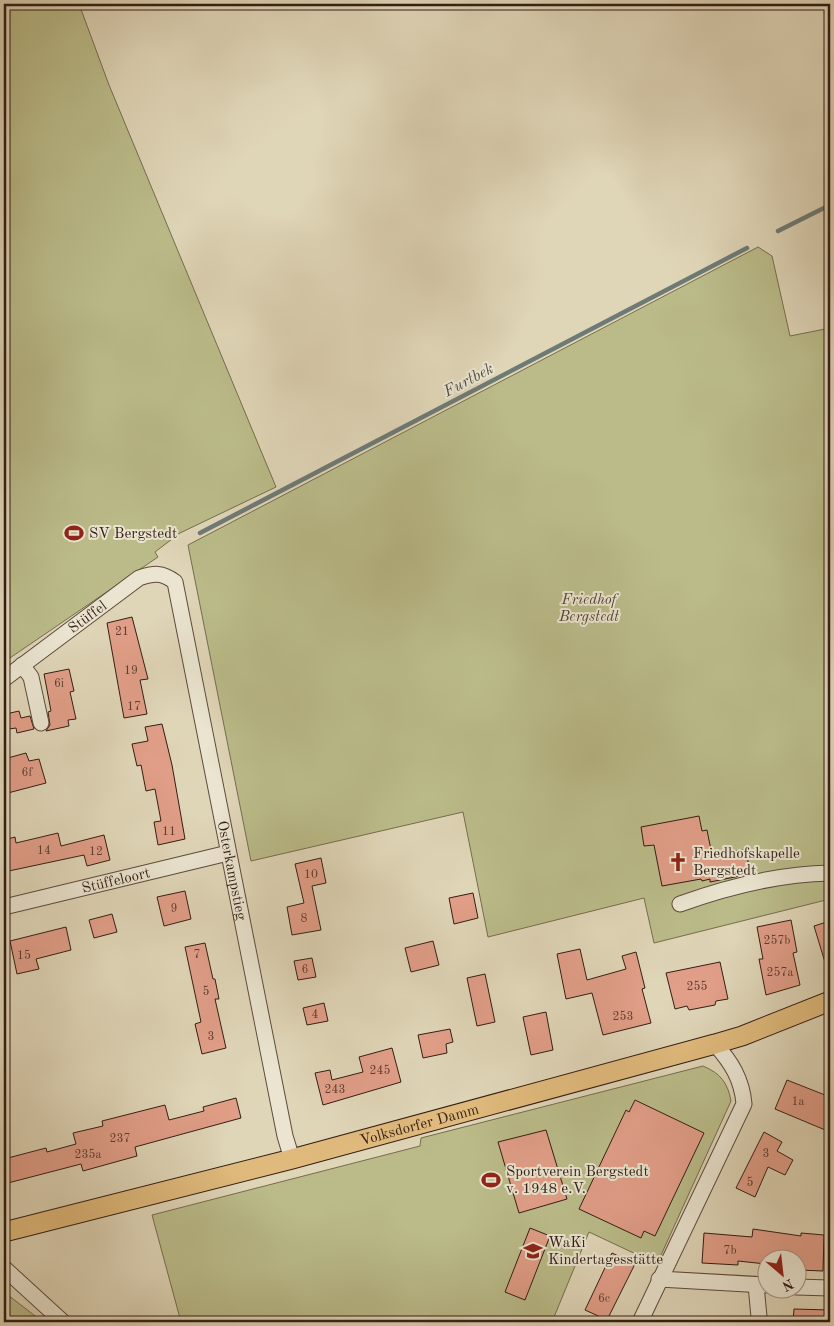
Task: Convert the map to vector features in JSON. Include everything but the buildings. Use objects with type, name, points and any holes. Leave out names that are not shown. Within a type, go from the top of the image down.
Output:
[{"type":"main road","name":"Volksdorfer Damm","points":[[4,1232],[292,1159],[715,1044],[742,1036],[830,1001]]},
{"type":"street","name":"Stüffel","points":[[4,679],[139,578],[154,573],[165,575],[175,582]]},
{"type":"street","name":"Osterkampstieg","points":[[175,582],[285,1136],[292,1159]]},
{"type":"street","points":[[22,664],[31,677],[41,723]]},
{"type":"street","name":"Stüffeloort","points":[[4,907],[228,853]]},
{"type":"street","points":[[680,904],[702,896],[760,882],[808,873],[830,873]]},
{"type":"street","points":[[640,1322],[744,1104],[736,1071],[715,1044]]},
{"type":"street","points":[[4,1268],[63,1322]]},
{"type":"street","points":[[659,1279],[756,1285]]},
{"type":"street","points":[[806,1287],[830,1288]]},
{"type":"street","points":[[759,1317],[760,1298]]},
{"type":"green space","points":[[4,4],[79,4],[109,85],[276,487],[180,533],[155,552],[158,557],[4,662]]},
{"type":"green space","name":"Friedhof Bergstedt","points":[[758,247],[772,256],[790,336],[830,328],[830,899],[654,943],[644,898],[488,937],[463,812],[251,861],[188,545]]},
{"type":"green space","name":"Sportverein Bergstedt v. 1948 e.V.","points":[[703,1066],[719,1075],[728,1089],[731,1101],[657,1264],[589,1232],[552,1322],[529,1319],[512,1322],[181,1322],[152,1215],[420,1146],[421,1138]]},
{"type":"green space","points":[[4,1292],[43,1322],[4,1322]]},
{"type":"waterway","name":"Furtbek","points":[[778,231],[830,205]]},
{"type":"waterway","name":"Furtbek","points":[[200,533],[747,248]]},
{"type":"place","name":"SV Bergstedt","points":[[74,533]]},
{"type":"place","name":"Friedhofskapelle Bergstedt","points":[[678,862]]},
{"type":"place","name":"Sportverein Bergstedt v. 1948 e.V.","points":[[491,1180]]},
{"type":"place","name":"WaKi Kindertagesstätte","points":[[533,1251]]}]
